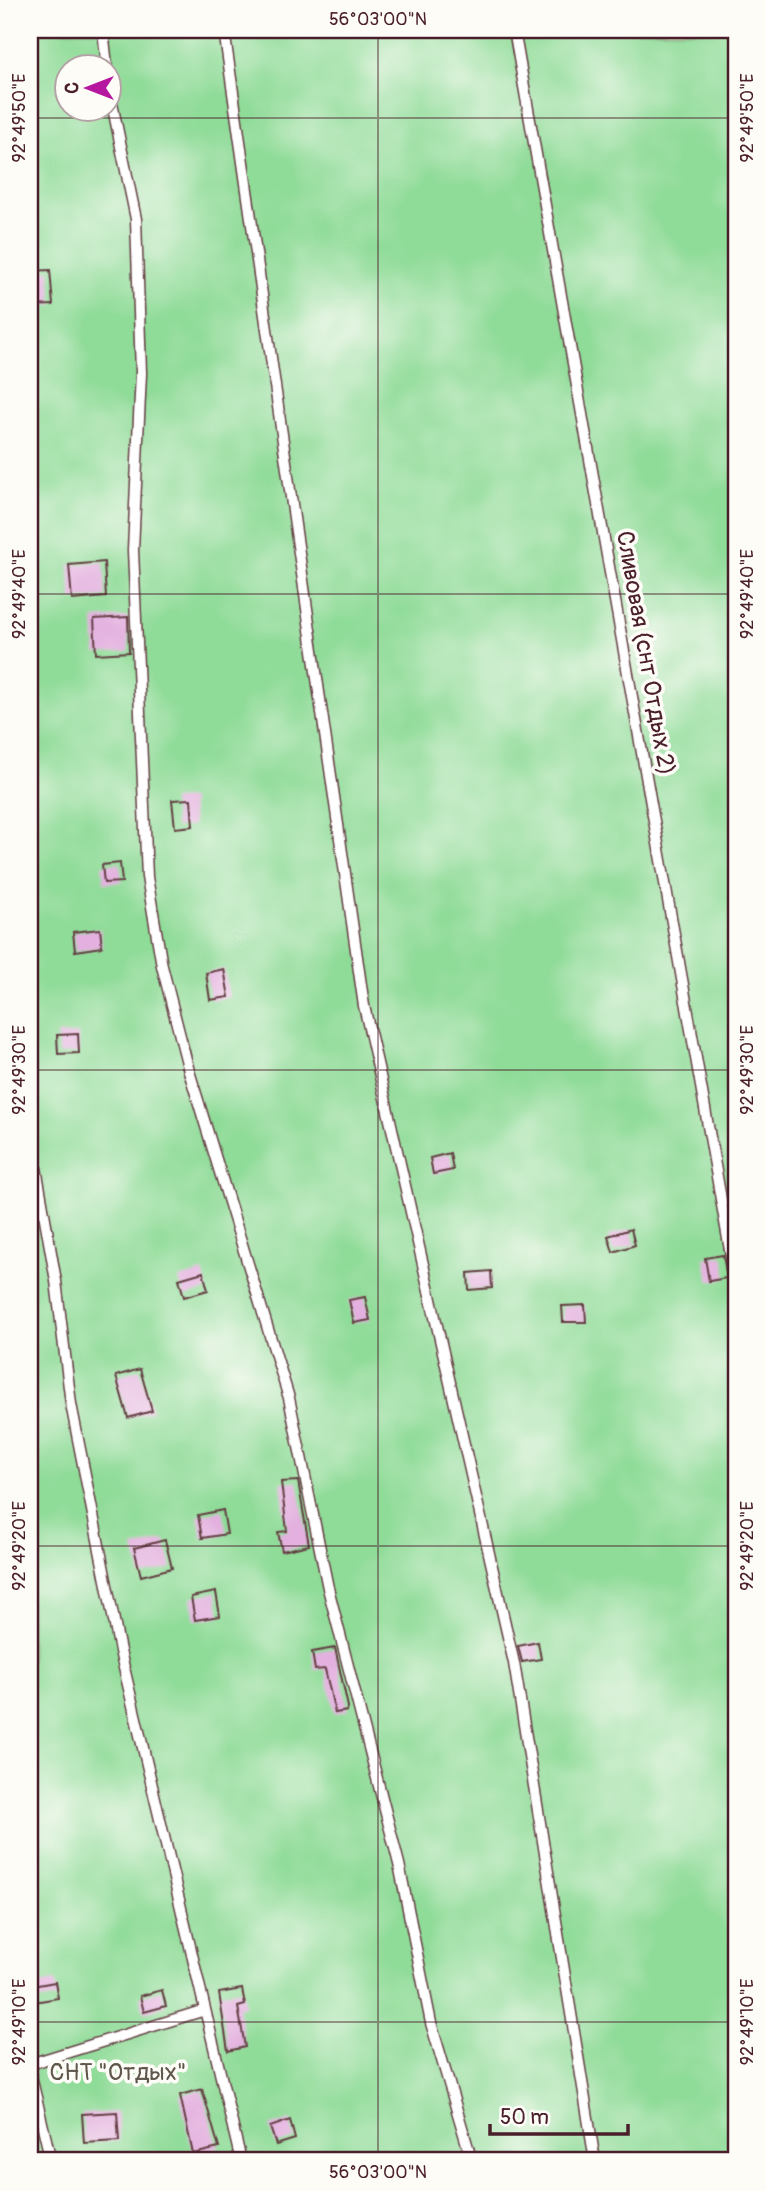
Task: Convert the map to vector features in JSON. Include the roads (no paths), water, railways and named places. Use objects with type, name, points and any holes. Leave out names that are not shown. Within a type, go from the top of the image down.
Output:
[{"type":"lane","points":[[103,30],[105,52]]},
{"type":"lane","points":[[224,30],[364,1006],[514,1662],[595,2161]]},
{"type":"lane","name":"Сливовая (снт Отдых 2)","points":[[514,30],[736,1284]]},
{"type":"lane","points":[[116,122],[136,219],[141,373],[133,550],[147,877],[162,966],[189,1071],[289,1398],[328,1588],[399,1864],[431,2023],[472,2161]]},
{"type":"lane","points":[[30,1134],[56,1281],[71,1404],[118,1638],[241,2161]]},
{"type":"lane","points":[[30,2064],[205,2010]]},
{"type":"lane","points":[[30,2072],[51,2161]]},
{"type":"park label","name":"СНТ \"Отдых\"","points":[[118,2072]]}]
